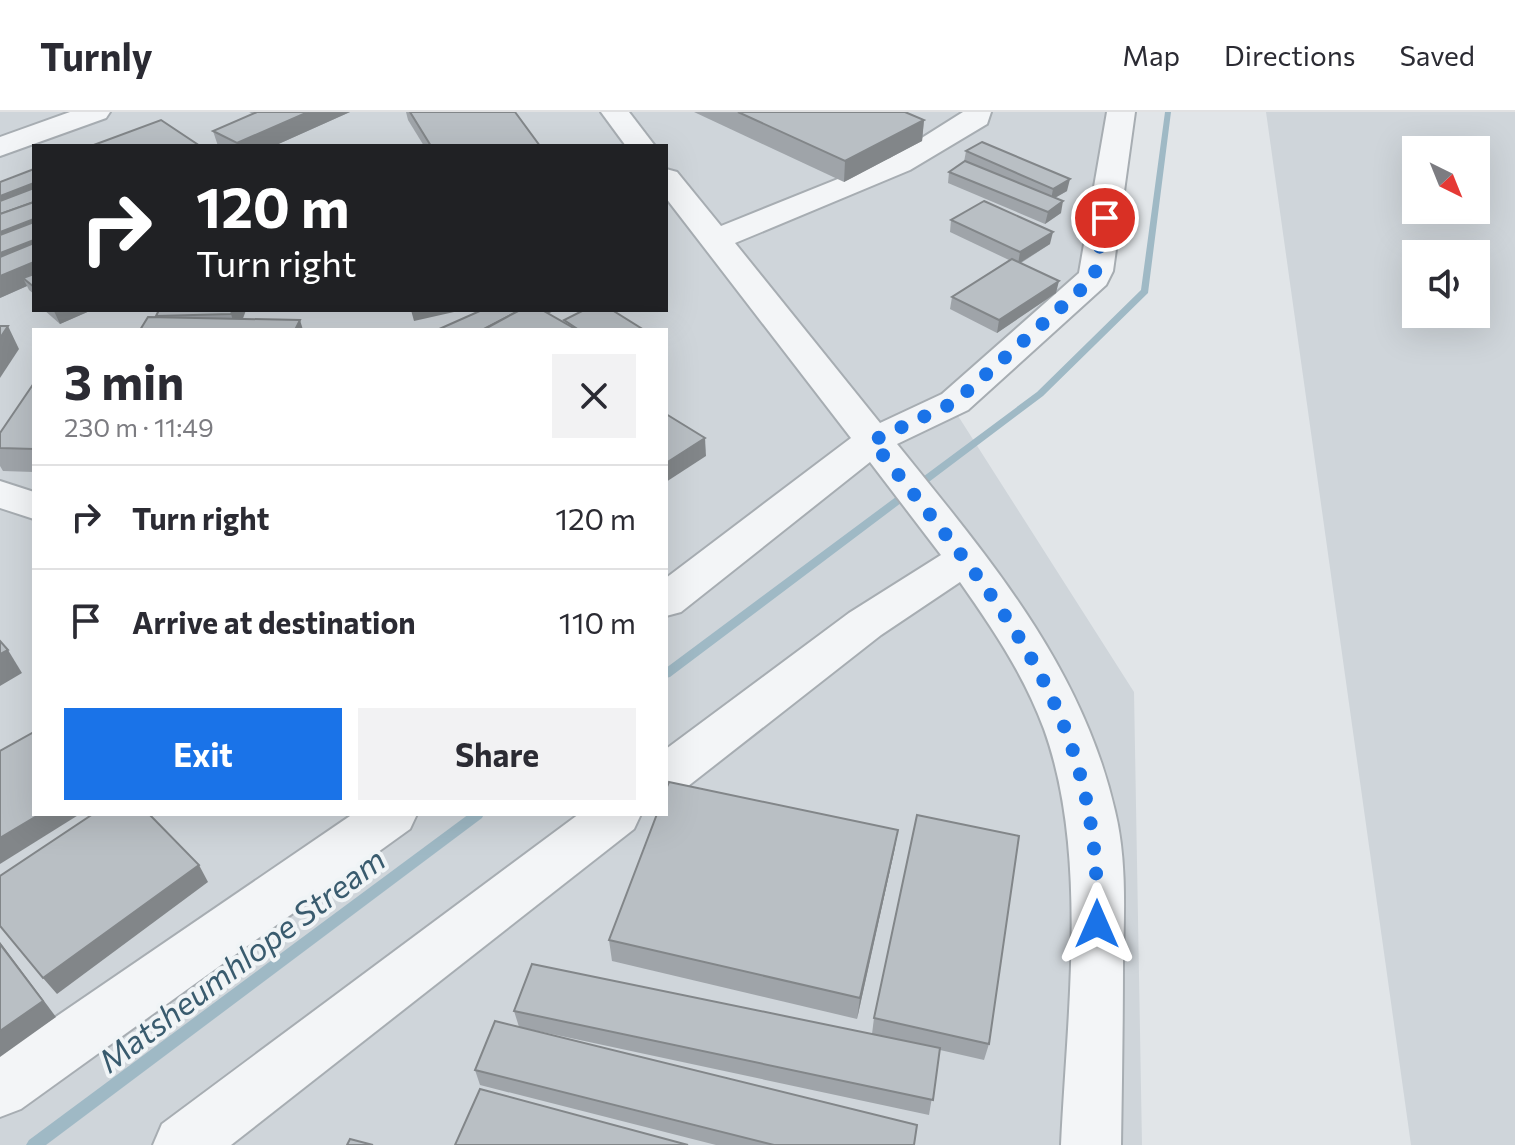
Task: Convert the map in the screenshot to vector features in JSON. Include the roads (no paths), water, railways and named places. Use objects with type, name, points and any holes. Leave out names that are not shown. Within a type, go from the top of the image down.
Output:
[{"type":"street","points":[[0,147],[96,112]]},
{"type":"street","points":[[615,112],[639,144]]},
{"type":"street","points":[[715,240],[900,164],[977,118],[977,112]]},
{"type":"street","points":[[668,600],[876,446],[955,402],[1096,275],[1121,112]]},
{"type":"street","points":[[668,181],[966,558],[1018,632],[1044,677],[1068,731],[1091,813],[1098,893],[1091,1145]]},
{"type":"street","points":[[0,494],[32,505]]},
{"type":"street","points":[[668,774],[865,624],[966,558]]},
{"type":"street","points":[[183,1145],[613,816]]},
{"type":"street","points":[[0,1089],[368,821]]},
{"type":"waterway","name":"Matsheumhlope Stream","points":[[668,673],[1040,394],[1145,291],[1168,112]]},
{"type":"waterway","name":"Matsheumhlope Stream","points":[[34,1145],[475,816]]}]
